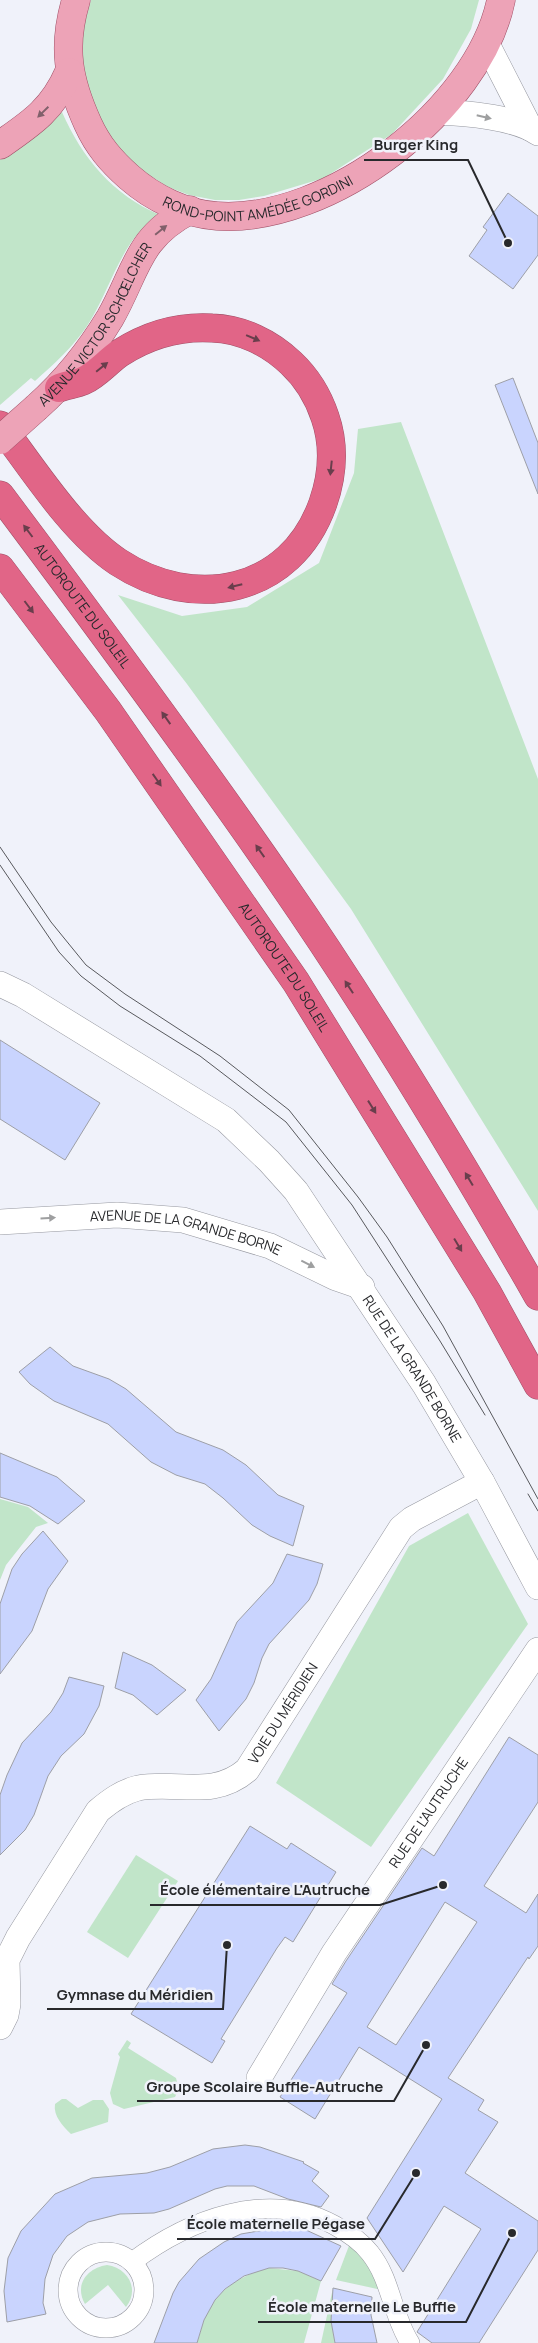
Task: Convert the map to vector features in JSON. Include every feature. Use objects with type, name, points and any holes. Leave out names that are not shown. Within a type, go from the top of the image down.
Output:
[{"type":"highway","points":[[0,425],[88,536],[117,561],[154,581],[170,586],[201,590],[240,585],[255,580],[281,564],[293,554],[310,531],[320,511],[331,475],[332,451],[328,426],[307,380],[285,357],[261,341],[245,334],[220,328],[169,331],[133,345],[85,380],[59,388]]},
{"type":"highway","name":"AUTOROUTE DU SOLEIL","points":[[0,495],[147,691],[284,886],[420,1097],[538,1296]]},
{"type":"highway","name":"AUTOROUTE DU SOLEIL","points":[[0,568],[108,711],[296,982],[487,1292],[538,1385]]},
{"type":"main road","name":"ROND-POINT AMÉDÉE GORDINI","points":[[76,0],[69,33],[69,72],[76,97],[96,142],[140,187],[162,199],[190,210],[215,216],[246,216],[270,211],[302,201],[343,184],[367,170],[405,141],[437,112],[457,89],[487,44],[501,0]]},
{"type":"main road","points":[[0,145],[30,125],[50,106],[61,91],[69,72]]},
{"type":"main road","name":"AVENUE VICTOR SCHŒLCHER","points":[[0,440],[59,388],[110,318],[142,253],[153,236],[174,218],[190,210]]},
{"type":"street","points":[[487,44],[534,130]]},
{"type":"street","points":[[437,112],[469,114],[534,130]]},
{"type":"street","name":"RUE DE LA GRANDE BORNE","points":[[0,984],[23,994],[226,1120],[270,1161],[296,1190],[362,1287],[424,1384],[482,1482],[538,1587]]},
{"type":"street","name":"AVENUE DE LA GRANDE BORNE","points":[[0,1222],[117,1215],[183,1220],[270,1246],[336,1278],[362,1287]]},
{"type":"street","name":"VOIE DU MÉRIDIEN","points":[[0,2027],[6,2015],[8,2004],[7,1960],[18,1938],[98,1812],[112,1799],[139,1788],[217,1786],[234,1781],[247,1770],[401,1528],[412,1519],[482,1482]]},
{"type":"street","name":"RUE DE L'AUTRUCHE","points":[[259,2078],[334,1953],[538,1650]]},
{"type":"street","points":[[132,2262],[160,2242],[238,2211],[267,2208],[305,2214],[329,2222],[350,2234],[370,2252],[382,2272],[401,2329],[410,2343]]},
{"type":"street","points":[[98,2252],[122,2255],[132,2262],[140,2272],[144,2284],[144,2297],[135,2314],[119,2326],[106,2328],[93,2326],[82,2320],[73,2310],[69,2299],[68,2287],[71,2275],[77,2265],[86,2257],[98,2252]]},
{"type":"green space","points":[[91,0],[479,0],[471,29],[443,79],[392,134],[324,178],[264,196],[239,200],[215,200],[189,195],[168,187],[135,166],[110,142],[84,86],[80,39]]},
{"type":"green space","points":[[62,112],[79,145],[101,173],[128,197],[160,215],[147,225],[126,250],[95,312],[76,341],[35,381],[31,378],[0,405],[0,160],[26,144]]},
{"type":"green space","points":[[401,422],[538,779],[538,1211],[351,909],[187,684],[118,595],[182,616],[247,607],[319,563],[354,473],[358,429]]},
{"type":"green space","points":[[0,1499],[28,1507],[48,1523],[36,1527],[6,1565],[0,1580]]},
{"type":"green space","points":[[468,1513],[528,1624],[371,1847],[276,1783],[409,1546]]},
{"type":"green space","points":[[136,1855],[178,1881],[128,1958],[87,1932]]},
{"type":"green space","points":[[127,2040],[131,2043],[128,2048],[176,2078],[179,2089],[175,2097],[124,2109],[113,2104],[110,2093],[120,2057],[118,2054]]},
{"type":"green space","points":[[62,2099],[66,2099],[78,2108],[93,2100],[103,2100],[109,2109],[108,2122],[71,2134],[57,2117],[55,2104]]},
{"type":"green space","points":[[350,2243],[360,2249],[382,2290],[336,2280]]},
{"type":"green space","points":[[107,2265],[121,2270],[130,2280],[132,2293],[126,2307],[108,2285],[85,2304],[81,2290],[84,2278],[94,2270]]},
{"type":"green space","points":[[269,2268],[298,2271],[321,2281],[304,2343],[197,2343],[209,2310],[222,2293],[248,2275]]},
{"type":"green space","points":[[333,2288],[331,2321],[335,2343],[321,2343]]},
{"type":"building","points":[[508,193],[538,216],[538,255],[513,289],[469,256],[487,230],[483,227]]},
{"type":"building","points":[[513,378],[538,443],[538,494],[495,385]]},
{"type":"building","points":[[0,1040],[100,1103],[65,1160],[0,1119]]},
{"type":"building","points":[[50,1347],[73,1366],[109,1379],[126,1389],[176,1432],[223,1450],[246,1465],[278,1495],[304,1506],[293,1546],[270,1536],[252,1525],[205,1484],[176,1475],[151,1462],[108,1424],[54,1401],[30,1384],[19,1372]]},
{"type":"building","points":[[0,1453],[57,1477],[85,1501],[58,1524],[30,1506],[0,1497]]},
{"type":"building","points":[[43,1531],[68,1561],[48,1589],[32,1631],[0,1674],[0,1604],[12,1569],[22,1554]]},
{"type":"building","points":[[287,1554],[323,1564],[317,1584],[309,1600],[269,1644],[246,1699],[219,1731],[196,1700],[211,1679],[237,1622],[273,1583]]},
{"type":"building","points":[[123,1652],[152,1665],[186,1690],[157,1715],[133,1695],[115,1688]]},
{"type":"building","points":[[69,1677],[104,1686],[99,1706],[84,1734],[61,1756],[48,1776],[34,1815],[25,1830],[0,1855],[0,1795],[7,1775],[22,1743],[51,1712],[63,1693]]},
{"type":"building","points":[[509,1737],[538,1755],[538,1802],[484,1886],[526,1913],[538,1894],[538,1946],[529,1959],[528,1957],[448,2078],[484,2100],[478,2110],[498,2122],[465,2173],[538,2221],[538,2250],[479,2343],[432,2343],[417,2332],[481,2229],[444,2206],[403,2272],[367,2218],[442,2099],[359,2047],[315,2119],[280,2097],[347,1993],[332,1984],[346,1961],[422,1848],[434,1856]],"holes":[[[445,1902],[477,1922],[396,2045],[367,2027]]]},
{"type":"building","points":[[250,1826],[287,1849],[291,1843],[336,1872],[293,1942],[285,1937],[277,1948],[221,2039],[225,2041],[212,2063],[131,2014]]},
{"type":"building","points":[[245,2145],[260,2147],[304,2162],[319,2172],[312,2181],[329,2196],[321,2207],[288,2199],[254,2186],[227,2186],[154,2213],[120,2214],[88,2222],[67,2236],[53,2255],[45,2279],[43,2303],[46,2314],[7,2322],[4,2291],[8,2258],[21,2231],[55,2194],[92,2178],[147,2173],[170,2167],[213,2149]]},
{"type":"building","points":[[276,2228],[306,2230],[341,2246],[321,2281],[298,2271],[283,2268],[269,2268],[244,2276],[225,2289],[215,2300],[204,2320],[197,2343],[154,2343],[173,2293],[179,2282],[199,2259],[224,2242],[241,2234]]},
{"type":"building","points":[[333,2288],[372,2297],[371,2315],[377,2343],[335,2343],[331,2321]]},
{"type":"tram line","points":[[0,847],[51,922],[86,965],[125,994],[220,1056],[289,1110],[387,1237],[443,1326],[538,1499]]},
{"type":"tram line","points":[[0,865],[59,952],[81,976],[120,1006],[200,1056],[286,1122],[352,1205],[440,1341],[485,1415]]},
{"type":"tram line","points":[[528,1494],[538,1511]]},
{"type":"place","name":"Burger King","points":[[508,243]]},
{"type":"place","name":"École élémentaire L'Autruche","points":[[443,1885]]},
{"type":"place","name":"Gymnase du Méridien","points":[[227,1945]]},
{"type":"place","name":"Groupe Scolaire Buffle-Autruche","points":[[426,2045]]},
{"type":"place","name":"École maternelle Pégase","points":[[416,2173]]},
{"type":"place","name":"École maternelle Le Buffle","points":[[512,2233]]}]
